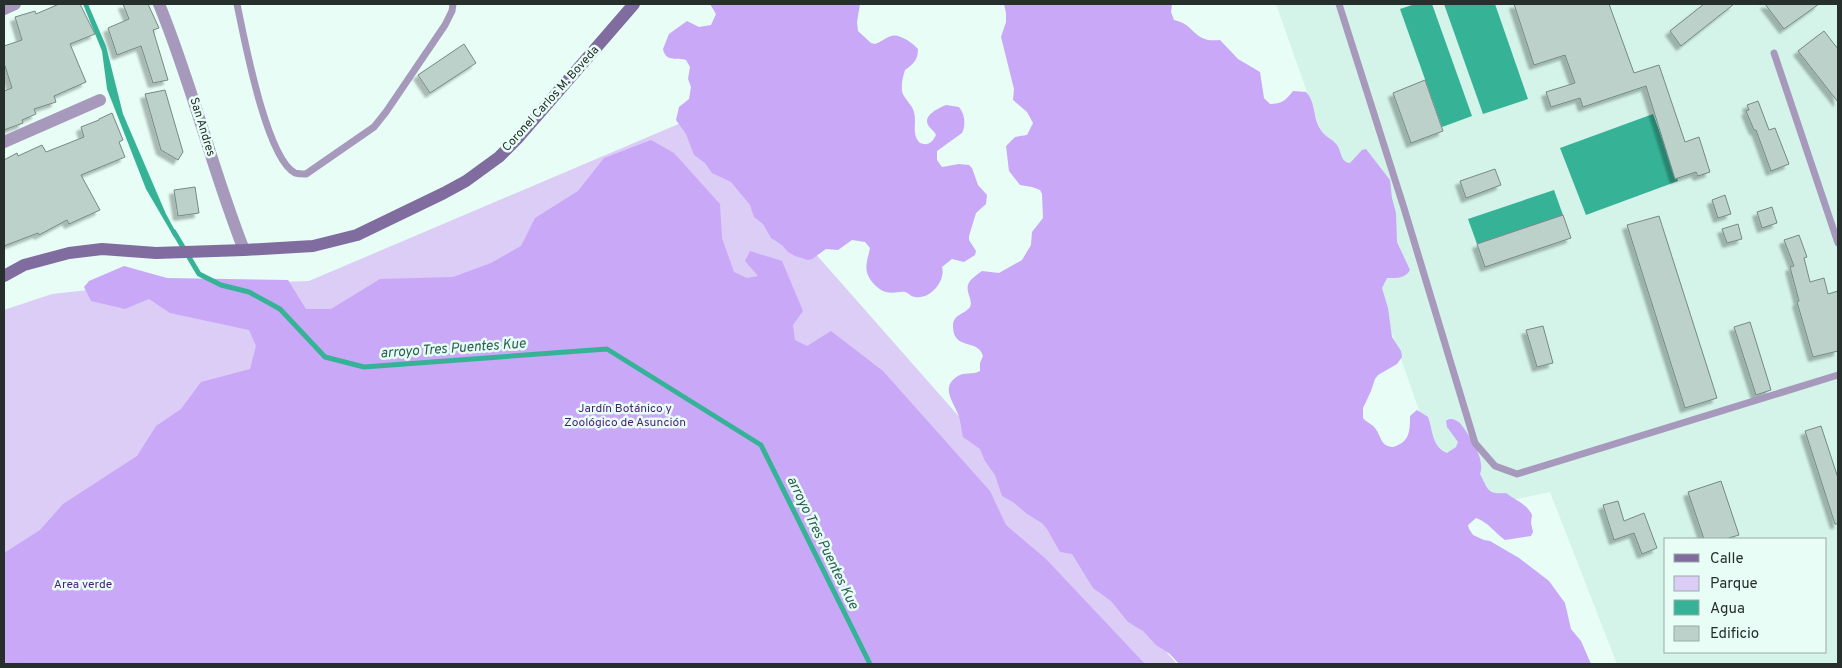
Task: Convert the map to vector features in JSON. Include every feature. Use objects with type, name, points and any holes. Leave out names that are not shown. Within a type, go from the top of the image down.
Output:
[{"type":"street","points":[[4,9],[15,4]]},
{"type":"street","name":"San Andres","points":[[159,4],[186,75],[226,204],[244,250]]},
{"type":"street","name":"Coronel Carlos M. Boveda","points":[[4,276],[24,265],[69,253],[102,249],[156,253],[244,250],[313,246],[357,235],[466,181],[499,157],[517,139],[634,4]]},
{"type":"street","points":[[4,142],[100,100]]},
{"type":"lane","points":[[237,4],[267,129],[285,164],[295,173],[306,174],[374,127],[445,25],[452,11],[453,4]]},
{"type":"lane","points":[[1339,4],[1404,208],[1475,443],[1495,466],[1517,474],[1838,375]]},
{"type":"lane","points":[[1774,53],[1838,244]]},
{"type":"shaded area","points":[[1276,4],[1838,4],[1838,664],[1617,664],[1550,492],[1455,512]]},
{"type":"green space","points":[[710,4],[860,4],[857,22],[858,31],[871,43],[875,44],[894,35],[906,39],[916,47],[918,49],[917,56],[913,63],[905,70],[902,88],[904,96],[914,112],[917,140],[920,143],[930,143],[936,135],[927,121],[933,112],[946,105],[959,107],[963,113],[964,120],[962,133],[937,151],[937,160],[942,167],[959,164],[969,165],[972,168],[978,185],[987,195],[986,204],[976,213],[969,236],[969,240],[976,251],[975,255],[964,262],[952,259],[942,267],[942,278],[936,288],[926,296],[915,297],[905,292],[891,293],[884,291],[874,284],[867,271],[870,248],[865,242],[852,240],[838,250],[826,249],[808,260],[788,252],[782,245],[771,238],[763,224],[754,217],[750,205],[731,182],[712,173],[705,163],[694,155],[686,134],[676,120],[679,107],[689,99],[691,87],[688,79],[690,67],[686,60],[669,58],[663,49],[669,34],[687,21],[699,27],[711,25],[716,14]]},
{"type":"green space","points":[[1004,4],[1172,4],[1171,12],[1174,20],[1181,22],[1204,39],[1220,40],[1238,59],[1260,72],[1264,98],[1270,104],[1283,101],[1293,91],[1306,92],[1311,99],[1316,121],[1320,129],[1337,145],[1344,161],[1350,163],[1362,150],[1366,149],[1390,180],[1396,213],[1397,242],[1410,270],[1403,276],[1387,278],[1382,288],[1388,308],[1392,337],[1401,351],[1402,357],[1397,364],[1378,375],[1375,379],[1363,408],[1363,418],[1375,428],[1383,443],[1393,447],[1406,439],[1409,431],[1410,416],[1417,410],[1428,417],[1438,447],[1447,453],[1456,447],[1458,442],[1447,427],[1446,421],[1451,419],[1460,423],[1479,454],[1481,461],[1480,474],[1489,490],[1495,493],[1506,493],[1527,508],[1532,515],[1533,532],[1531,536],[1505,540],[1488,525],[1476,518],[1468,525],[1469,529],[1473,535],[1490,541],[1519,558],[1549,581],[1565,603],[1571,629],[1581,641],[1591,664],[1179,664],[1170,654],[1156,645],[1143,631],[1128,622],[1111,601],[1093,588],[1072,554],[1060,552],[1042,523],[1002,496],[995,475],[985,461],[980,449],[963,437],[959,417],[949,394],[949,389],[953,380],[958,376],[980,371],[980,363],[983,356],[976,347],[961,342],[954,334],[953,322],[968,310],[971,304],[968,284],[982,271],[999,273],[1022,260],[1031,245],[1032,232],[1043,218],[1042,194],[1040,190],[1020,185],[1009,171],[1006,146],[1015,137],[1027,135],[1033,123],[1027,112],[1013,100],[1014,89],[1001,37],[1006,22]]},
{"type":"green space","name":"Jardín Botánico y Zoológico de Asunción","points":[[695,117],[1177,664],[4,664],[4,310],[52,294],[116,287],[309,281]]},
{"type":"green space","name":"Jardín Botánico y Zoológico de Asunción","points":[[651,140],[674,153],[720,204],[722,238],[734,272],[747,278],[758,276],[745,261],[750,251],[782,261],[803,311],[793,325],[795,340],[807,346],[831,331],[883,371],[990,491],[1006,525],[1046,559],[1145,664],[4,664],[4,553],[40,530],[63,504],[137,456],[156,426],[181,409],[201,382],[250,369],[256,346],[249,330],[170,313],[149,299],[125,309],[91,301],[84,287],[89,281],[124,266],[167,278],[288,280],[306,309],[331,309],[380,279],[453,277],[491,263],[521,246],[535,218],[578,191],[604,158]]},
{"type":"water","points":[[83,4],[88,4],[106,46],[123,114],[166,214],[178,236],[174,237],[146,189],[107,89],[102,51]]},
{"type":"water","points":[[1415,4],[1432,4],[1472,116],[1442,127],[1400,9]]},
{"type":"water","points":[[1444,4],[1495,4],[1528,99],[1483,114]]},
{"type":"water","points":[[1653,114],[1678,181],[1586,215],[1560,148]]},
{"type":"water","points":[[1554,190],[1563,215],[1477,244],[1468,219]]},
{"type":"building","points":[[59,4],[80,4],[95,34],[70,44],[86,82],[54,96],[56,102],[34,109],[36,114],[22,120],[23,123],[4,130],[4,91],[12,88],[4,63],[4,46],[22,40],[15,17],[35,11],[36,14]]},
{"type":"building","points":[[123,4],[148,4],[159,28],[153,30],[168,80],[153,83],[141,46],[117,55],[108,28],[129,19]]},
{"type":"building","points":[[1514,4],[1609,4],[1634,73],[1659,65],[1685,142],[1699,137],[1710,172],[1698,176],[1696,172],[1675,179],[1646,86],[1583,107],[1580,98],[1551,107],[1546,92],[1575,83],[1565,55],[1534,65]]},
{"type":"building","points":[[1704,4],[1734,4],[1681,46],[1670,31]]},
{"type":"building","points":[[1765,4],[1819,4],[1784,29]]},
{"type":"building","points":[[1824,31],[1838,49],[1838,102],[1798,51]]},
{"type":"building","points":[[464,44],[476,63],[430,93],[418,75]]},
{"type":"building","points":[[1425,80],[1443,131],[1411,143],[1393,93]]},
{"type":"building","points":[[165,90],[183,152],[178,160],[161,150],[145,94]]},
{"type":"building","points":[[1758,101],[1769,130],[1775,128],[1789,164],[1771,171],[1756,130],[1754,130],[1746,111],[1749,110],[1747,105]]},
{"type":"building","points":[[112,113],[123,140],[119,142],[125,157],[81,175],[100,210],[69,224],[67,220],[39,235],[38,233],[4,246],[4,160],[17,153],[18,156],[42,145],[46,152],[84,137],[81,127]]},
{"type":"building","points":[[1495,169],[1501,185],[1466,198],[1460,181]]},
{"type":"building","points":[[195,187],[199,213],[178,216],[174,190]]},
{"type":"building","points":[[1725,195],[1731,214],[1718,218],[1712,200]]},
{"type":"building","points":[[1772,207],[1777,223],[1762,228],[1757,212]]},
{"type":"building","points":[[1563,215],[1571,238],[1485,267],[1477,244]]},
{"type":"building","points":[[1659,216],[1717,398],[1685,408],[1627,225]]},
{"type":"building","points":[[1738,224],[1742,239],[1727,243],[1722,229]]},
{"type":"building","points":[[1799,235],[1807,257],[1804,258],[1810,282],[1824,278],[1828,294],[1838,291],[1838,351],[1813,357],[1797,302],[1799,301],[1790,267],[1794,266],[1784,240]]},
{"type":"building","points":[[1750,322],[1771,390],[1756,395],[1734,327]]},
{"type":"building","points":[[1543,326],[1553,363],[1537,367],[1526,330]]},
{"type":"building","points":[[1821,426],[1838,478],[1838,524],[1835,524],[1805,431]]},
{"type":"building","points":[[1721,481],[1739,535],[1728,538],[1704,538],[1688,492]]},
{"type":"building","points":[[1618,501],[1624,521],[1644,513],[1657,548],[1642,554],[1634,533],[1614,540],[1603,505]]},
{"type":"waterway","name":"arroyo Tres Puentes Kue","points":[[174,232],[199,274],[221,285],[249,292],[280,309],[325,357],[364,367],[607,349],[761,445],[870,664]]},
{"type":"park label","name":"Area verde","points":[[83,585]]}]
